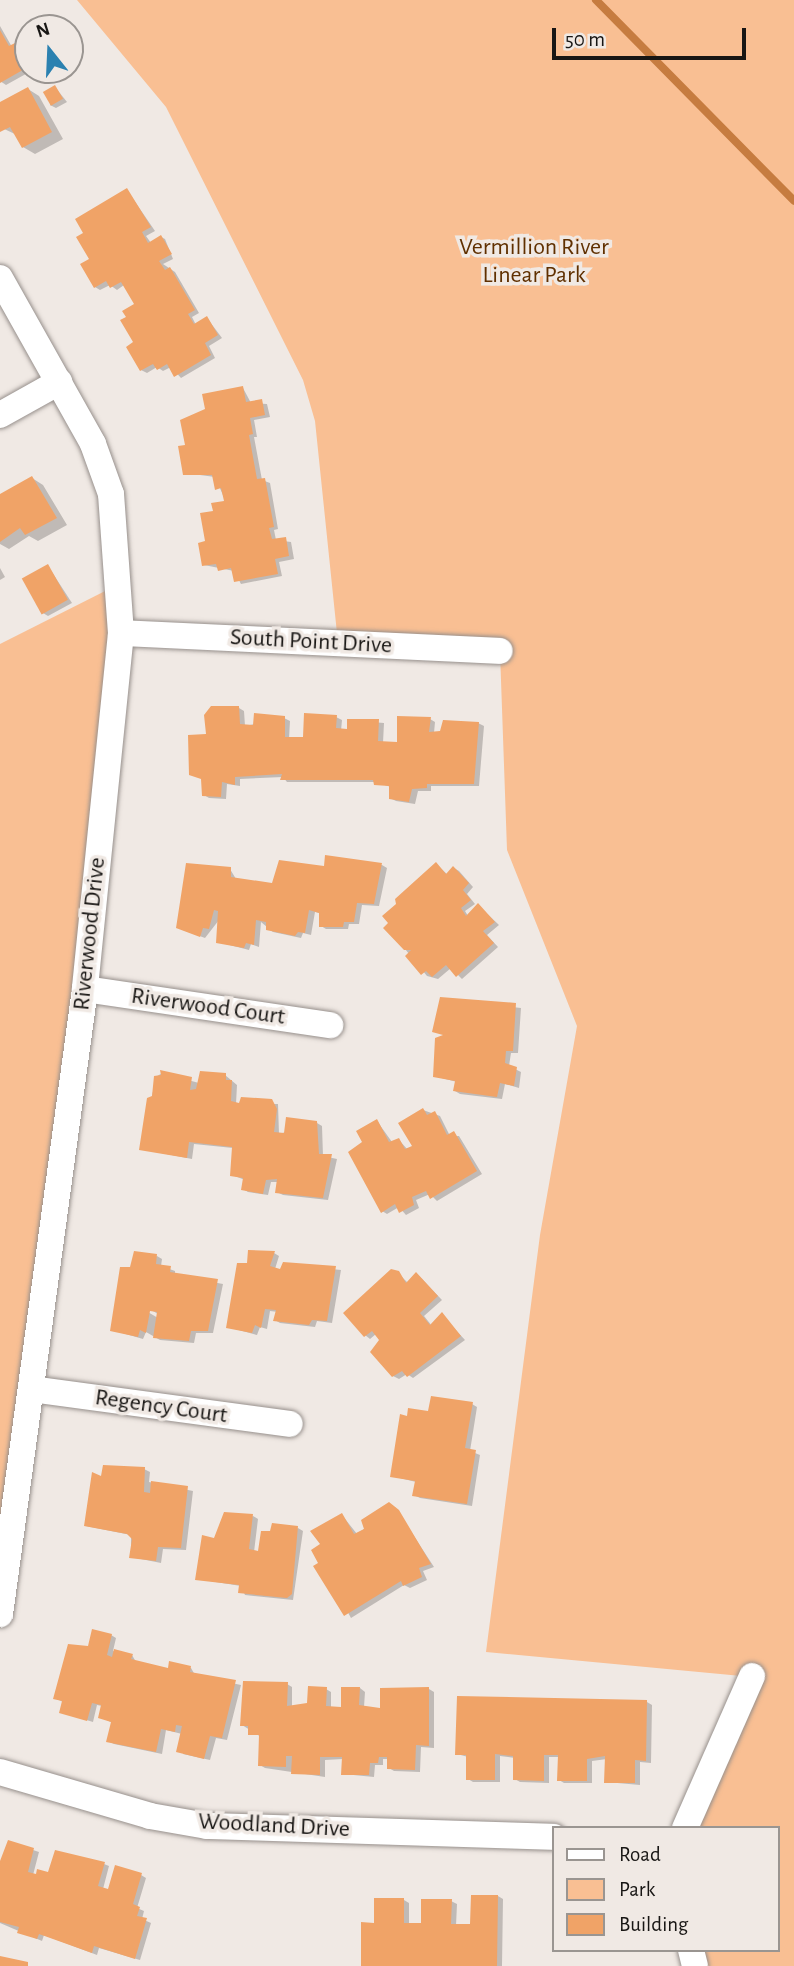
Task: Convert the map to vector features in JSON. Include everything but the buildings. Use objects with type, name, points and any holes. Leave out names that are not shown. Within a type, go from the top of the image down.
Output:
[{"type":"street","name":"Riverwood Drive","points":[[0,278],[93,444],[111,494],[121,633],[85,989],[0,1614]]},
{"type":"street","points":[[0,415],[59,382]]},
{"type":"street","name":"South Point Drive","points":[[121,633],[500,651]]},
{"type":"street","name":"Riverwood Court","points":[[85,989],[330,1025]]},
{"type":"street","name":"Regency Court","points":[[32,1389],[290,1424]]},
{"type":"street","points":[[686,1826],[752,1676]]},
{"type":"street","name":"Woodland Drive","points":[[0,1772],[150,1816],[207,1826],[552,1837]]},
{"type":"green space","name":"Vermillion River Linear Park","points":[[77,0],[794,0],[794,1966],[695,1966],[692,1952],[780,1952],[780,1826],[686,1826],[752,1677],[486,1652],[540,1235],[577,1026],[507,850],[500,652],[338,643],[315,421],[303,380],[166,107]]},
{"type":"green space","points":[[121,583],[121,633],[0,1557],[0,644]]},
{"type":"waterway","points":[[596,0],[794,201]]}]
